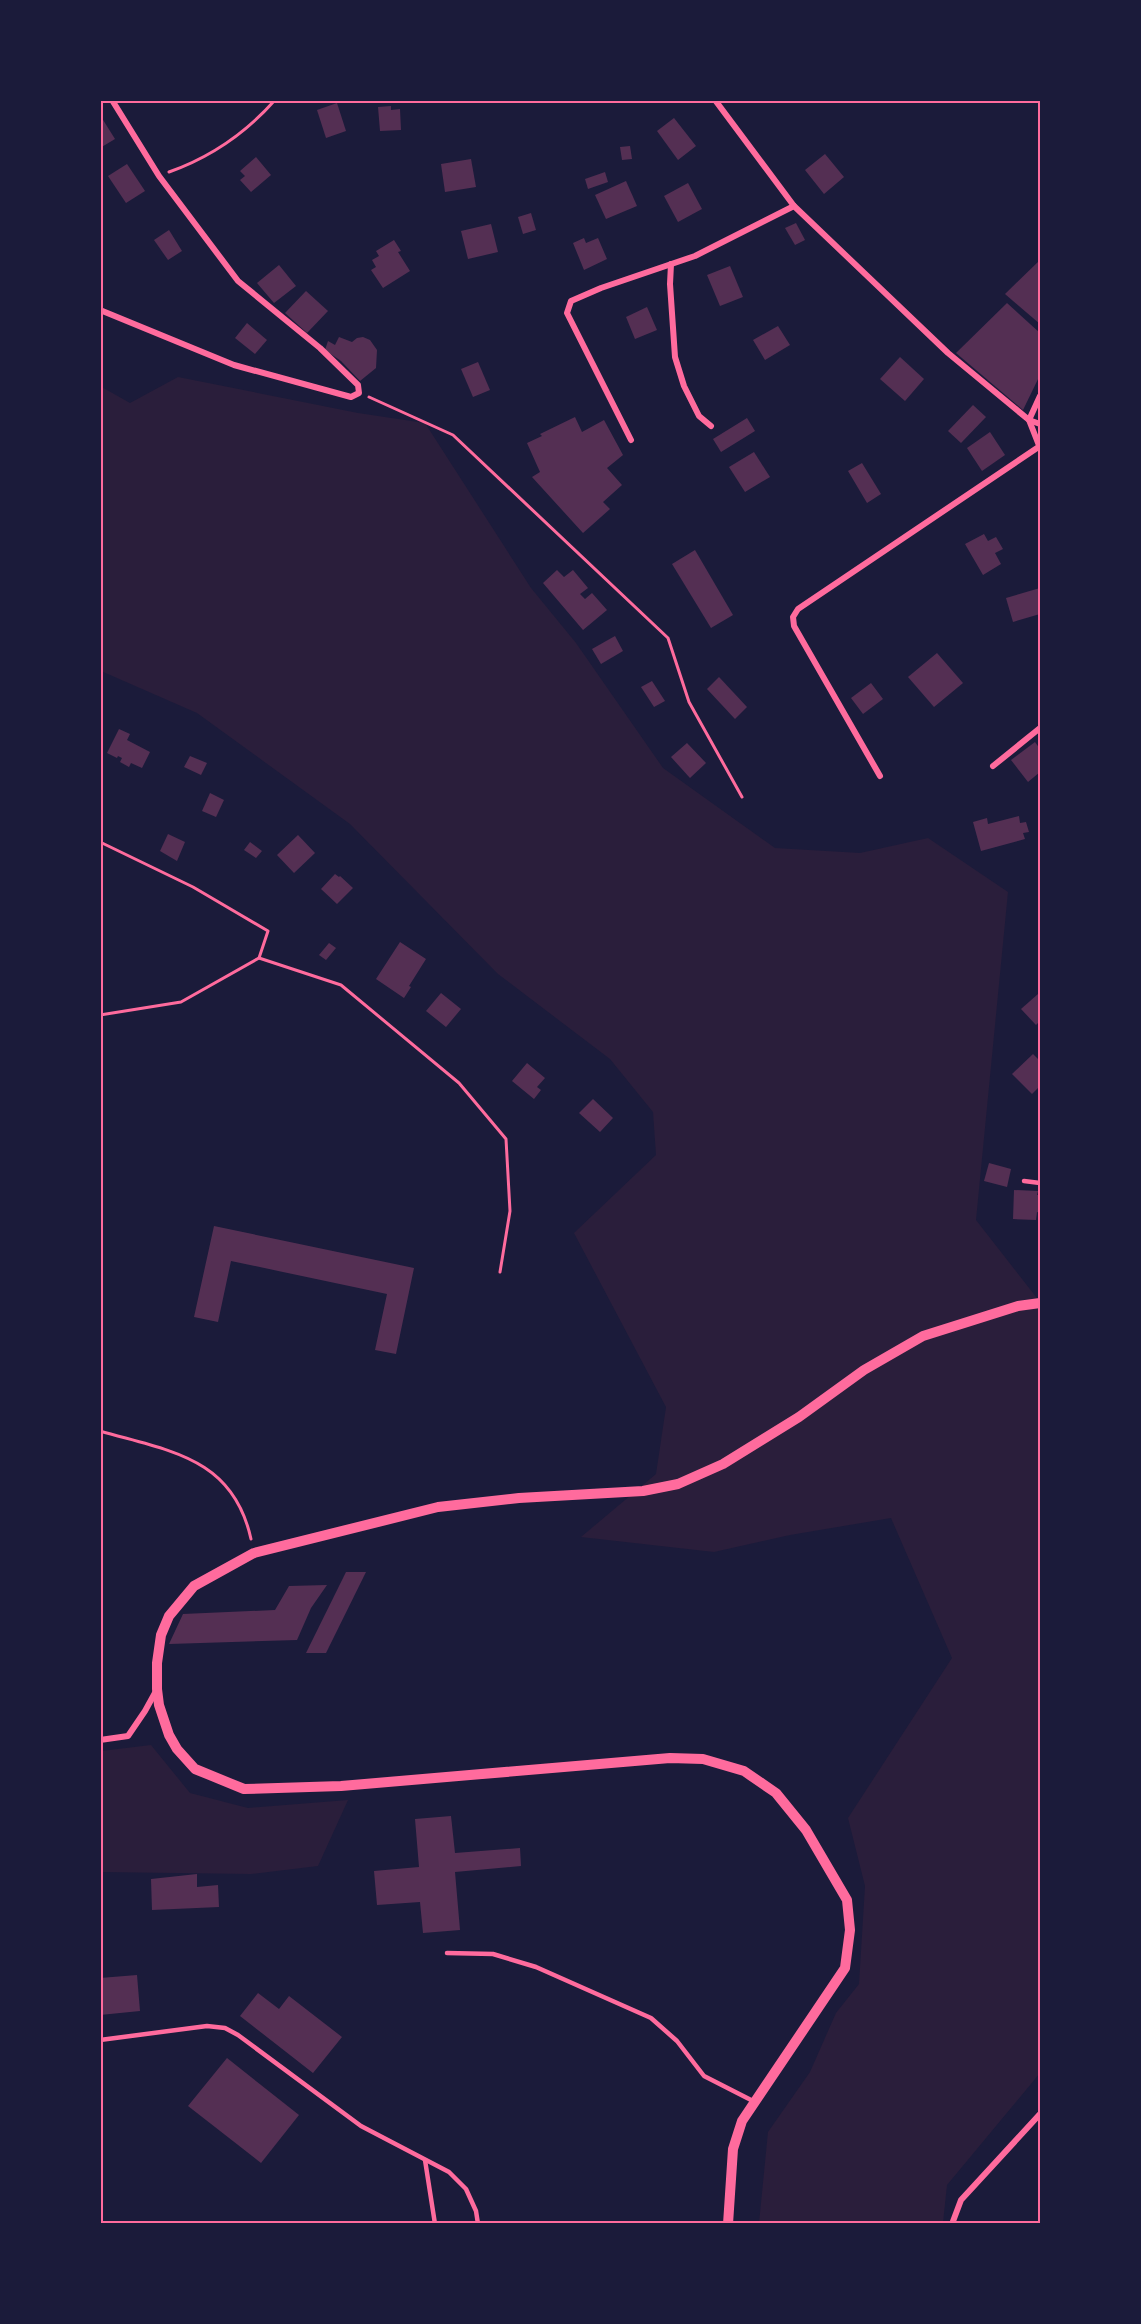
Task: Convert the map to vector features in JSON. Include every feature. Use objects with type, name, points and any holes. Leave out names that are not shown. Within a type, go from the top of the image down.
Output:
[{"type":"street","points":[[100,310],[234,365],[351,397],[359,393],[358,385],[320,348],[238,280],[159,176],[112,100]]},
{"type":"street","points":[[715,101],[794,206],[948,353],[1029,420],[1041,424]]},
{"type":"street","points":[[630,440],[567,313],[571,301],[601,288],[694,256],[794,206]]},
{"type":"street","points":[[671,264],[670,284],[675,357],[684,386],[699,416],[711,426]]},
{"type":"street","points":[[880,776],[794,626],[793,617],[798,609],[1040,447],[1029,420],[1041,396]]},
{"type":"street","points":[[993,766],[1041,728]]},
{"type":"street","points":[[728,2223],[733,2149],[742,2121],[845,1968],[850,1930],[847,1900],[806,1830],[776,1793],[744,1771],[703,1759],[670,1758],[341,1786],[244,1789],[195,1769],[177,1749],[159,1705],[157,1663],[161,1635],[179,1602],[194,1586],[254,1553],[438,1507],[519,1498],[643,1491],[678,1484],[723,1464],[799,1417],[864,1370],[923,1336],[1018,1306],[1041,1303]]},
{"type":"street","points":[[100,1740],[128,1736],[157,1689]]},
{"type":"street","points":[[952,2223],[961,2200],[1041,2114]]},
{"type":"lane","points":[[1024,1181],[1041,1183]]},
{"type":"lane","points":[[447,1953],[494,1954],[536,1967],[651,2018],[677,2041],[704,2076],[754,2101]]},
{"type":"lane","points":[[100,2040],[207,2026],[225,2028],[361,2126],[449,2172],[466,2188],[476,2211],[478,2223]]},
{"type":"lane","points":[[425,2160],[435,2223]]},
{"type":"path","points":[[159,176],[185,166],[236,139],[275,100]]},
{"type":"path","points":[[359,393],[453,435],[668,638],[689,702],[742,797]]},
{"type":"path","points":[[100,842],[193,887],[268,931],[259,958],[181,1002],[100,1015]]},
{"type":"path","points":[[259,958],[341,985],[459,1083],[506,1139],[510,1211],[500,1272]]},
{"type":"path","points":[[100,1431],[187,1456],[212,1471],[232,1493],[247,1520],[254,1553]]},
{"type":"shaded area","points":[[178,377],[358,413],[425,423],[531,588],[576,643],[663,768],[775,848],[860,853],[928,838],[1008,892],[976,1220],[1040,1302],[1040,2073],[947,2185],[943,2223],[759,2223],[768,2132],[810,2072],[836,2013],[859,1984],[865,1886],[848,1818],[952,1658],[891,1518],[790,1535],[714,1552],[581,1537],[656,1474],[666,1407],[574,1233],[656,1155],[653,1112],[610,1059],[498,974],[350,824],[197,713],[101,671],[100,386],[130,403]]},
{"type":"shaded area","points":[[151,1745],[190,1793],[248,1808],[348,1800],[318,1866],[251,1874],[101,1872],[101,1751]]},
{"type":"building","points":[[337,103],[346,131],[326,138],[317,110]]},
{"type":"building","points":[[391,106],[391,110],[400,109],[401,130],[380,131],[378,107]]},
{"type":"building","points":[[100,115],[115,139],[100,148]]},
{"type":"building","points":[[674,118],[696,146],[678,160],[657,131]]},
{"type":"building","points":[[630,146],[632,159],[622,160],[620,147]]},
{"type":"building","points":[[825,154],[844,177],[824,194],[805,170]]},
{"type":"building","points":[[256,157],[271,175],[251,192],[240,180],[245,176],[240,171]]},
{"type":"building","points":[[471,159],[476,187],[445,192],[441,164]]},
{"type":"building","points":[[127,164],[145,191],[126,203],[108,176]]},
{"type":"building","points":[[605,172],[608,182],[588,189],[585,179]]},
{"type":"building","points":[[626,181],[637,206],[606,219],[595,195]]},
{"type":"building","points":[[688,183],[702,209],[678,222],[664,196]]},
{"type":"building","points":[[531,213],[536,230],[523,234],[518,217]]},
{"type":"building","points":[[796,223],[805,240],[795,245],[785,228]]},
{"type":"building","points":[[491,224],[498,252],[468,259],[461,231]]},
{"type":"building","points":[[169,230],[182,251],[168,260],[154,240]]},
{"type":"building","points":[[584,238],[586,243],[598,238],[607,259],[584,270],[573,243]]},
{"type":"building","points":[[394,240],[401,251],[398,252],[410,271],[383,288],[371,270],[376,267],[372,260],[379,256],[376,251]]},
{"type":"building","points":[[1040,260],[1040,324],[1005,294]]},
{"type":"building","points":[[279,265],[296,286],[274,303],[257,283]]},
{"type":"building","points":[[730,266],[743,297],[720,306],[707,275]]},
{"type":"building","points":[[306,291],[328,311],[307,333],[285,313]]},
{"type":"building","points":[[1007,303],[1040,333],[1040,375],[1023,410],[956,353]]},
{"type":"building","points":[[647,307],[657,330],[635,339],[626,317]]},
{"type":"building","points":[[247,323],[267,340],[255,354],[235,338]]},
{"type":"building","points":[[778,326],[790,345],[765,360],[753,340]]},
{"type":"building","points":[[339,337],[352,342],[363,337],[370,340],[377,350],[376,368],[360,381],[341,361],[325,350],[328,341],[335,345]]},
{"type":"building","points":[[900,357],[924,379],[905,401],[880,379]]},
{"type":"building","points":[[478,362],[490,390],[473,397],[461,369]]},
{"type":"building","points":[[973,405],[986,417],[961,443],[948,431]]},
{"type":"building","points":[[575,417],[582,432],[604,420],[623,455],[607,468],[622,485],[603,502],[610,509],[583,533],[532,477],[540,472],[527,443]]},
{"type":"building","points":[[747,418],[755,431],[721,452],[713,439]]},
{"type":"building","points":[[990,432],[1005,455],[982,471],[967,448]]},
{"type":"building","points":[[754,452],[770,477],[745,492],[729,467]]},
{"type":"building","points":[[862,463],[881,494],[867,503],[848,471]]},
{"type":"building","points":[[984,534],[988,541],[996,537],[1003,549],[995,553],[1001,564],[983,575],[965,544]]},
{"type":"building","points":[[695,550],[733,615],[711,628],[672,564]]},
{"type":"building","points":[[557,570],[564,577],[573,570],[588,588],[580,594],[585,599],[592,593],[607,610],[583,630],[543,583]]},
{"type":"building","points":[[1040,588],[1040,614],[1013,622],[1006,598]]},
{"type":"building","points":[[615,636],[623,651],[601,664],[592,649]]},
{"type":"building","points":[[937,653],[963,683],[934,707],[908,677]]},
{"type":"building","points":[[719,677],[747,707],[735,719],[707,689]]},
{"type":"building","points":[[652,681],[665,701],[654,707],[641,687]]},
{"type":"building","points":[[871,683],[883,699],[863,714],[851,698]]},
{"type":"building","points":[[119,729],[130,734],[127,740],[150,752],[142,768],[131,763],[129,767],[120,762],[122,758],[107,753]]},
{"type":"building","points":[[1035,742],[1040,749],[1040,772],[1028,782],[1011,760]]},
{"type":"building","points":[[687,743],[706,763],[690,778],[671,757]]},
{"type":"building","points":[[190,756],[207,763],[201,775],[184,767]]},
{"type":"building","points":[[210,793],[224,800],[216,817],[202,811]]},
{"type":"building","points":[[1019,816],[1020,823],[1026,822],[1029,832],[1023,833],[1025,839],[981,851],[973,822],[987,818],[988,824]]},
{"type":"building","points":[[168,834],[185,842],[177,861],[160,851]]},
{"type":"building","points":[[298,835],[315,853],[294,873],[277,855]]},
{"type":"building","points":[[250,842],[262,851],[256,858],[244,850]]},
{"type":"building","points":[[335,874],[353,888],[337,904],[321,889]]},
{"type":"building","points":[[400,942],[426,959],[404,998],[376,979]]},
{"type":"building","points":[[329,943],[336,948],[326,960],[319,955]]},
{"type":"building","points":[[441,993],[461,1009],[446,1027],[426,1011]]},
{"type":"building","points":[[1038,994],[1040,1021],[1036,1025],[1021,1009]]},
{"type":"building","points":[[1033,1054],[1040,1061],[1040,1086],[1032,1094],[1012,1074]]},
{"type":"building","points":[[527,1063],[545,1078],[537,1087],[541,1090],[534,1099],[512,1081]]},
{"type":"building","points":[[593,1099],[613,1118],[600,1132],[579,1113]]},
{"type":"building","points":[[989,1163],[1011,1169],[1007,1187],[984,1181]]},
{"type":"building","points":[[1014,1190],[1038,1191],[1040,1213],[1037,1212],[1036,1220],[1013,1219]]},
{"type":"building","points":[[214,1226],[414,1268],[396,1354],[375,1350],[387,1294],[231,1261],[218,1322],[194,1317]]},
{"type":"building","points":[[346,1572],[366,1572],[326,1653],[306,1653]]},
{"type":"building","points":[[327,1585],[311,1608],[297,1640],[169,1644],[183,1614],[275,1610],[289,1586]]},
{"type":"building","points":[[451,1816],[455,1853],[520,1848],[521,1866],[455,1872],[460,1930],[423,1933],[420,1902],[377,1905],[374,1871],[419,1867],[415,1819]]},
{"type":"building","points":[[197,1874],[197,1887],[218,1885],[219,1907],[152,1910],[151,1879]]},
{"type":"building","points":[[137,1975],[140,2011],[100,2015],[100,1978]]},
{"type":"building","points":[[258,1993],[279,2009],[289,1996],[342,2037],[313,2073],[240,2016]]},
{"type":"building","points":[[227,2058],[299,2115],[261,2163],[188,2106]]}]
